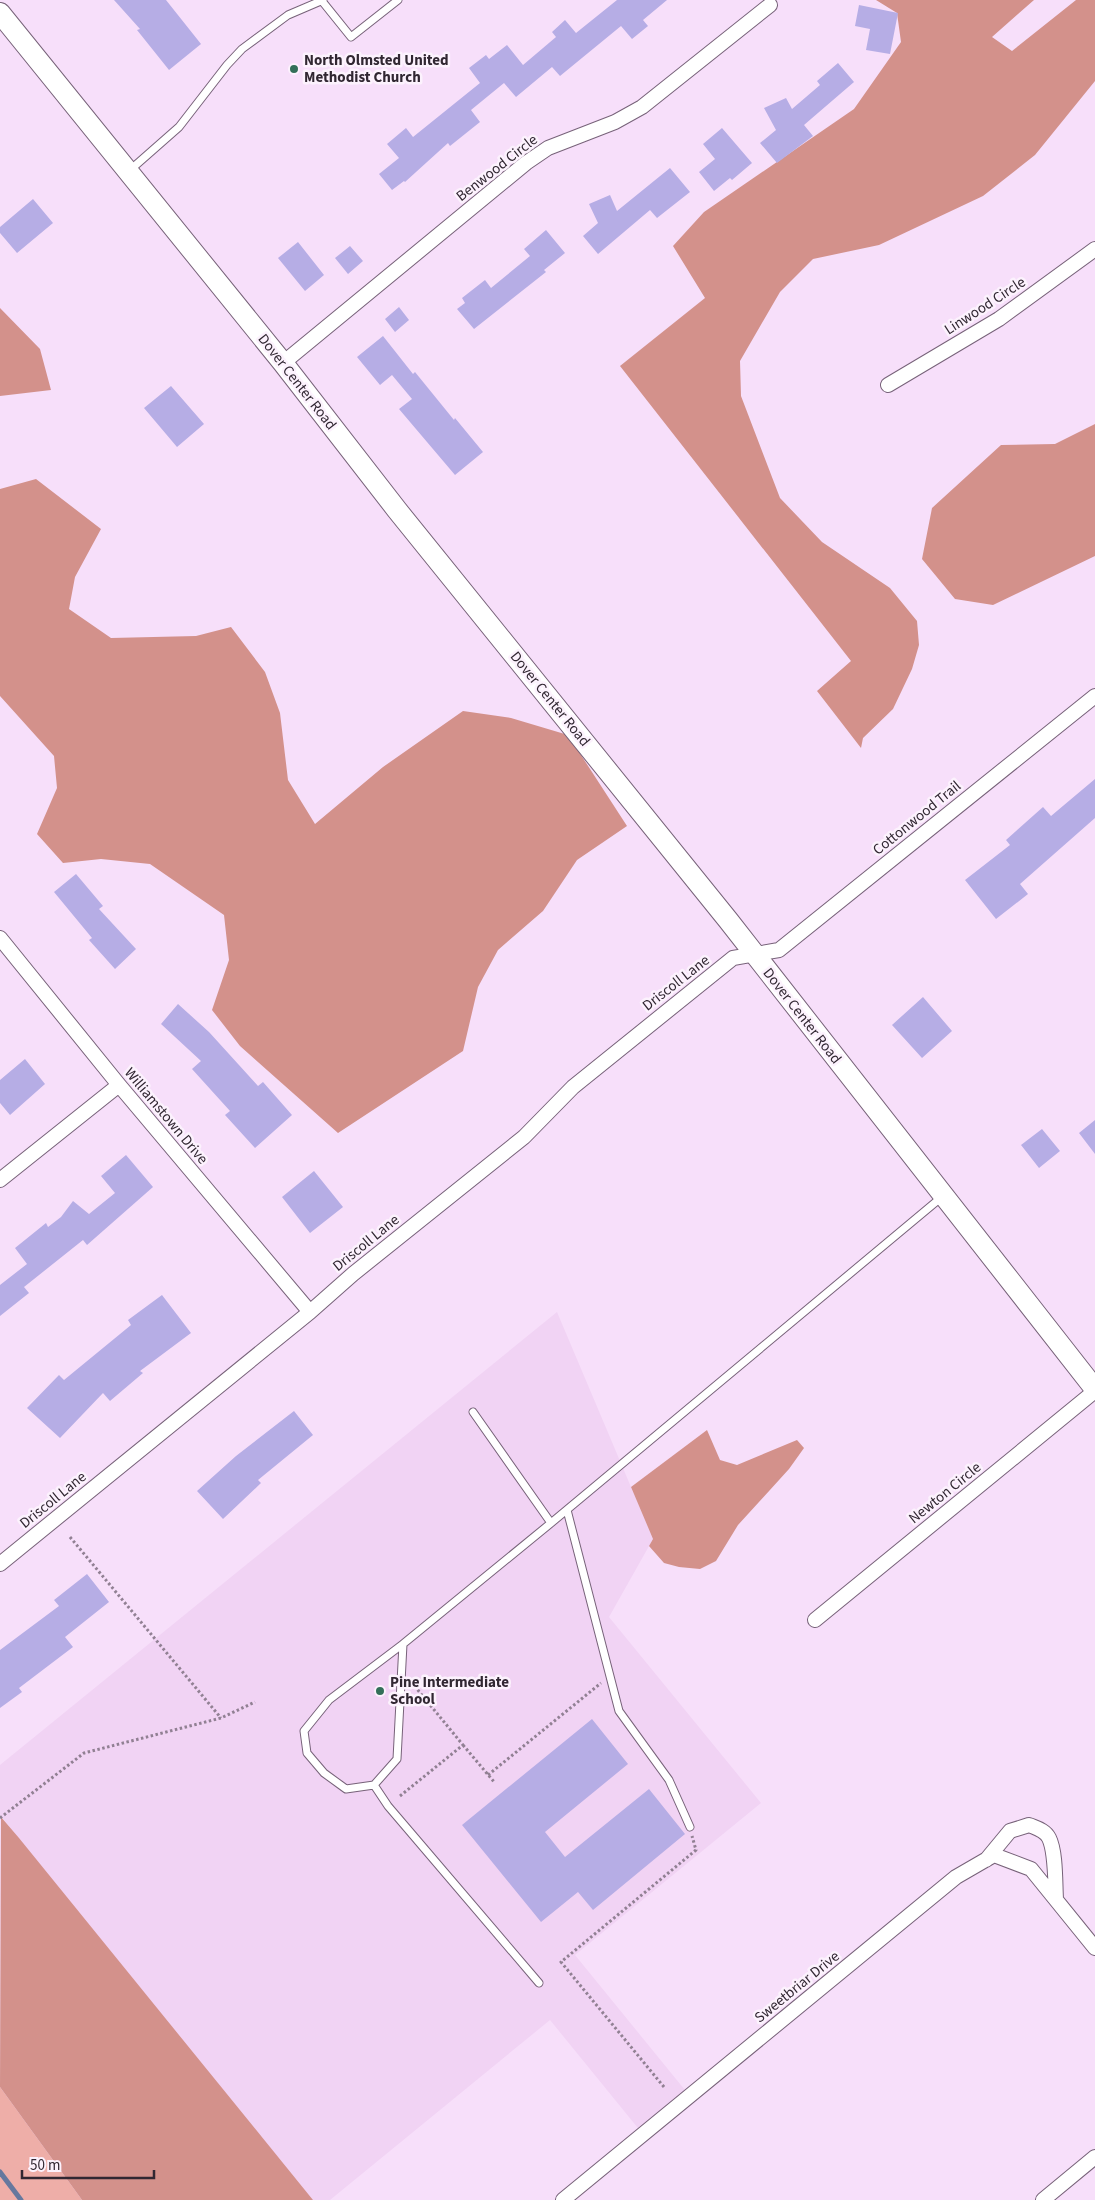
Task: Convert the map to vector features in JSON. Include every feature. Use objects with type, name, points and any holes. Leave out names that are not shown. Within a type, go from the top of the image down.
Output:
[{"type":"street","name":"Benwood Circle","points":[[283,363],[526,163],[548,148],[615,122],[642,107],[770,5]]},
{"type":"street","name":"Dover Center Road","points":[[0,13],[283,363],[397,510],[755,955],[1095,1390]]},
{"type":"street","name":"Linwood Circle","points":[[888,385],[999,319],[1095,249]]},
{"type":"street","name":"Cottonwood Trail","points":[[755,955],[779,950],[1095,696]]},
{"type":"street","name":"Williamstown Drive","points":[[0,938],[119,1085],[310,1312]]},
{"type":"street","name":"Driscoll Lane","points":[[0,1564],[310,1312],[353,1274],[524,1137],[573,1086],[733,958],[755,955]]},
{"type":"street","points":[[0,1180],[119,1085]]},
{"type":"street","name":"Newton Circle","points":[[815,1620],[1095,1390]]},
{"type":"street","points":[[986,1860],[1010,1831],[1029,1824],[1041,1830],[1049,1838],[1056,1899]]},
{"type":"street","points":[[986,1860],[994,1855],[1031,1869],[1095,1948]]},
{"type":"street","name":"Sweetbriar Drive","points":[[563,2200],[956,1877],[986,1860]]},
{"type":"street","points":[[1043,2200],[1095,2158]]},
{"type":"lane","points":[[128,172],[179,127],[221,72],[242,49],[288,15],[323,1],[351,37],[398,0]]},
{"type":"lane","points":[[403,1644],[397,1759],[374,1785],[346,1789],[324,1773],[307,1753],[304,1731],[329,1700],[403,1644],[567,1510],[943,1196]]},
{"type":"lane","points":[[473,1412],[551,1523]]},
{"type":"lane","points":[[567,1510],[619,1710],[669,1780],[690,1827]]},
{"type":"lane","points":[[374,1785],[388,1806],[539,1983]]},
{"type":"path","points":[[70,1537],[221,1718]]},
{"type":"path","points":[[488,1775],[611,1674]]},
{"type":"path","points":[[417,1690],[495,1783]]},
{"type":"path","points":[[0,1818],[84,1753],[221,1718],[255,1702]]},
{"type":"path","points":[[400,1796],[463,1745]]},
{"type":"path","points":[[664,2087],[561,1962],[696,1850],[690,1827]]},
{"type":"shaded area","points":[[876,0],[1034,0],[992,37],[1012,51],[1076,0],[1095,0],[1095,81],[1035,155],[983,196],[879,245],[813,259],[780,292],[740,361],[741,396],[780,498],[822,542],[890,588],[917,621],[919,645],[912,669],[893,709],[863,738],[861,748],[817,691],[851,661],[620,366],[705,298],[673,246],[704,212],[854,109],[901,42],[897,13]]},
{"type":"shaded area","points":[[0,308],[40,349],[51,390],[0,396]]},
{"type":"shaded area","points":[[1095,424],[1095,556],[993,605],[955,599],[922,559],[932,508],[1001,445],[1055,444]]},
{"type":"shaded area","points":[[36,479],[101,529],[75,577],[69,609],[111,638],[196,636],[231,627],[265,672],[280,713],[288,780],[315,824],[383,767],[463,711],[511,718],[568,735],[627,826],[577,860],[543,911],[498,950],[478,987],[463,1051],[338,1133],[240,1046],[212,1010],[229,960],[224,915],[150,864],[101,859],[63,863],[37,834],[57,788],[54,756],[0,696],[0,489]]},
{"type":"shaded area","name":"Pine Intermediate School","points":[[557,1312],[653,1539],[609,1617],[761,1803],[575,1955],[689,2095],[642,2133],[550,2020],[330,2200],[313,2200],[0,1815],[0,1765]]},
{"type":"shaded area","points":[[707,1430],[720,1460],[737,1465],[797,1440],[804,1448],[789,1469],[738,1525],[716,1561],[700,1569],[679,1567],[664,1563],[649,1546],[653,1539],[631,1487]]},
{"type":"shaded area","points":[[1,1817],[313,2200],[82,2200],[0,2087]]},
{"type":"shaded area","points":[[0,2087],[82,2200],[0,2200]]},
{"type":"building","points":[[114,0],[166,0],[201,44],[169,70],[137,30],[140,29]]},
{"type":"building","points":[[617,0],[667,0],[643,20],[648,26],[632,39],[621,26],[560,76],[552,67],[516,97],[504,83],[471,110],[480,122],[450,146],[448,143],[405,182],[392,190],[379,174],[399,158],[387,144],[406,128],[413,137],[480,83],[469,68],[486,55],[489,59],[507,45],[523,65],[556,37],[552,32],[565,20],[576,33]]},
{"type":"building","points":[[859,5],[898,13],[890,54],[866,50],[870,29],[855,26]]},
{"type":"building","points":[[838,63],[854,82],[804,125],[813,136],[777,163],[760,143],[776,130],[764,108],[786,98],[792,109],[820,85],[817,81]]},
{"type":"building","points":[[722,128],[752,163],[732,180],[730,178],[714,191],[699,172],[715,159],[703,144]]},
{"type":"building","points":[[670,168],[690,192],[657,218],[650,210],[598,254],[583,236],[598,223],[589,204],[610,195],[617,211]]},
{"type":"building","points":[[33,199],[53,223],[17,253],[0,233],[0,227]]},
{"type":"building","points":[[546,230],[565,253],[544,270],[546,272],[474,329],[457,309],[465,303],[462,298],[485,280],[491,288],[530,256],[524,249]]},
{"type":"building","points":[[298,242],[324,275],[305,291],[278,258]]},
{"type":"building","points":[[350,246],[363,261],[348,274],[335,258]]},
{"type":"building","points":[[399,307],[409,320],[395,332],[385,319]]},
{"type":"building","points":[[383,336],[413,374],[415,372],[483,452],[455,475],[399,409],[412,399],[392,375],[380,385],[357,357]]},
{"type":"building","points":[[171,386],[204,424],[177,447],[144,408]]},
{"type":"building","points":[[1095,779],[1095,818],[1020,884],[1028,894],[996,919],[965,880],[1010,845],[1006,840],[1043,807],[1051,816]]},
{"type":"building","points":[[76,874],[103,906],[99,909],[136,949],[115,969],[89,940],[92,938],[54,892]]},
{"type":"building","points":[[923,997],[952,1031],[922,1058],[892,1025]]},
{"type":"building","points":[[178,1004],[209,1032],[258,1086],[263,1082],[292,1115],[255,1148],[225,1115],[230,1111],[192,1069],[201,1061],[161,1024]]},
{"type":"building","points":[[25,1059],[45,1084],[10,1115],[0,1103],[0,1080]]},
{"type":"building","points":[[1095,1120],[1095,1154],[1079,1133]]},
{"type":"building","points":[[1042,1129],[1060,1151],[1039,1168],[1021,1145]]},
{"type":"building","points":[[126,1155],[153,1187],[87,1245],[83,1240],[24,1287],[29,1293],[0,1316],[0,1285],[27,1264],[15,1248],[46,1223],[48,1227],[61,1217],[73,1201],[89,1214],[115,1193],[101,1176]]},
{"type":"building","points":[[314,1171],[343,1207],[310,1233],[282,1197]]},
{"type":"building","points":[[162,1295],[191,1333],[140,1371],[143,1373],[110,1401],[103,1393],[60,1438],[27,1408],[59,1375],[64,1380],[131,1325],[128,1320]]},
{"type":"building","points":[[294,1411],[313,1435],[258,1480],[261,1483],[223,1519],[197,1491],[236,1456]]},
{"type":"building","points":[[87,1574],[109,1602],[65,1637],[73,1647],[19,1688],[22,1692],[0,1708],[0,1650],[59,1606],[54,1600]]},
{"type":"building","points":[[592,1719],[628,1764],[545,1832],[565,1857],[649,1789],[685,1834],[593,1910],[578,1892],[541,1922],[462,1825]]},
{"type":"waterway","points":[[0,2172],[21,2200]]},
{"type":"place","name":"North Olmsted United Methodist Church","points":[[294,69]]},
{"type":"place","name":"Pine Intermediate School","points":[[380,1691]]}]
